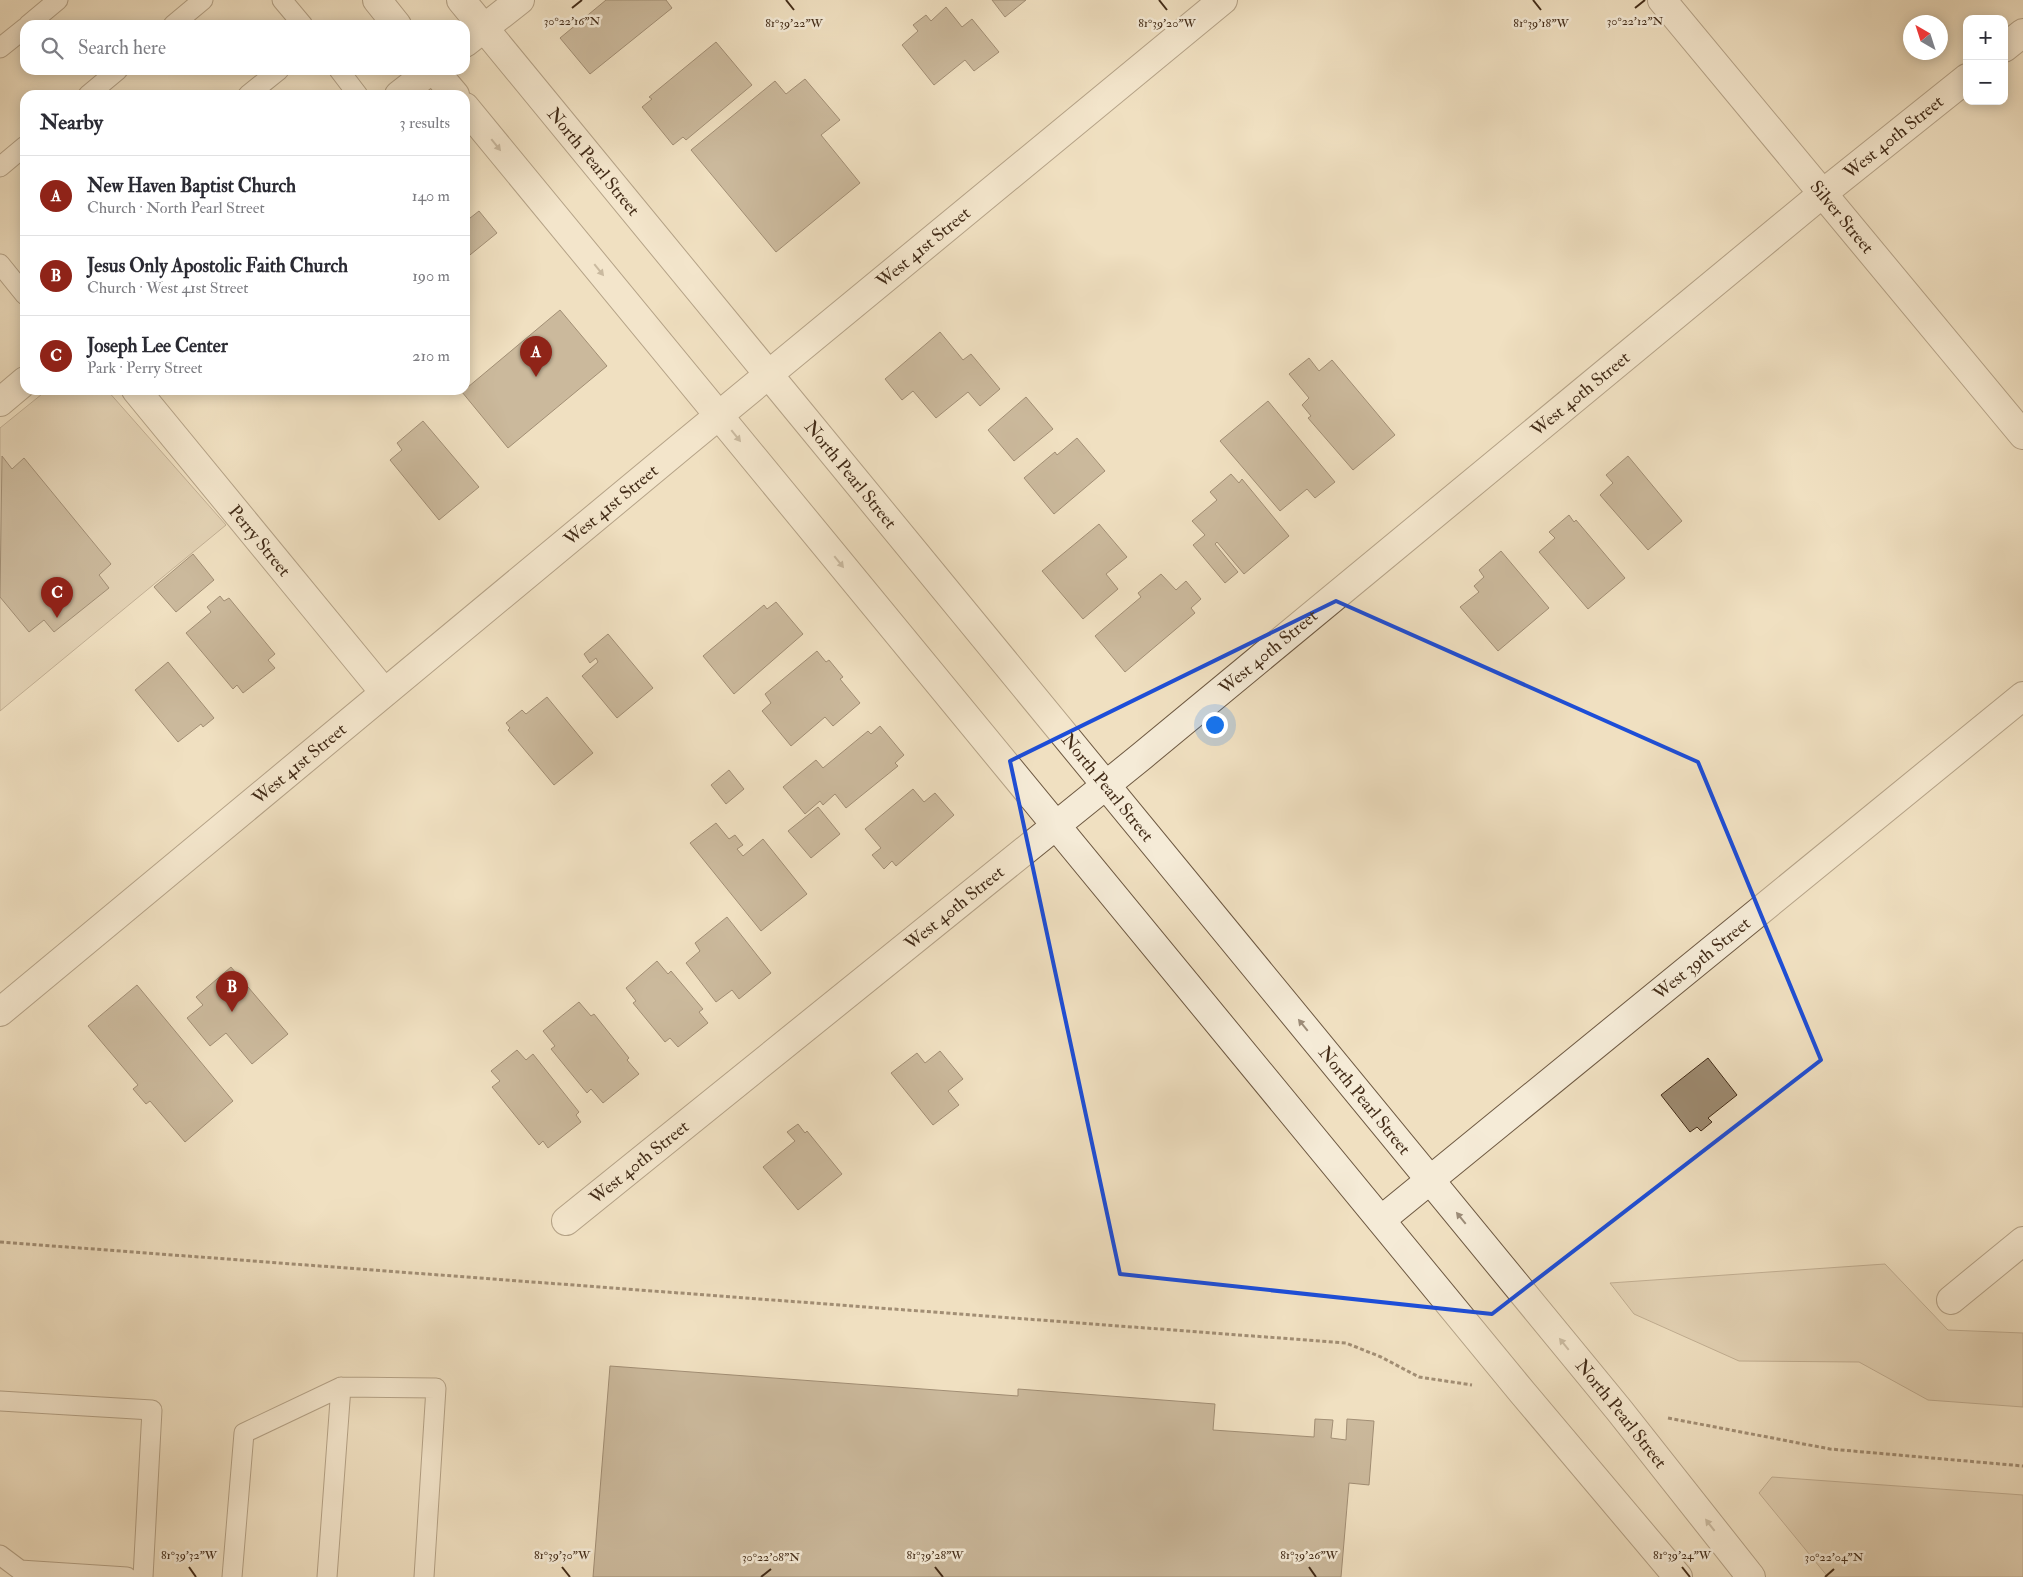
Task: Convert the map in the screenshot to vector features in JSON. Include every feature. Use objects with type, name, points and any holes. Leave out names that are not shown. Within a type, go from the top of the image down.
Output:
[{"type":"street","points":[[377,0],[393,20]]},
{"type":"street","name":"North Pearl Street","points":[[461,0],[469,20]]},
{"type":"street","points":[[475,36],[520,0]]},
{"type":"street","name":"West 41st Street","points":[[0,1012],[384,692],[1223,0]]},
{"type":"street","name":"Silver Street","points":[[1662,0],[2023,435]]},
{"type":"street","name":"North Pearl Street","points":[[470,23],[475,36],[769,375],[1618,1410],[1751,1577]]},
{"type":"street","points":[[2008,45],[2023,33]]},
{"type":"street","points":[[406,90],[426,75]]},
{"type":"street","points":[[437,75],[451,90]]},
{"type":"street","name":"West 40th Street","points":[[566,1221],[1105,784],[1822,194],[1963,81]]},
{"type":"street","points":[[470,113],[1522,1392],[1678,1577]]},
{"type":"street","points":[[0,402],[20,385]]},
{"type":"street","name":"Perry Street","points":[[140,395],[384,692]]},
{"type":"street","name":"West 39th Street","points":[[1381,1220],[2023,696]]},
{"type":"street","points":[[1951,1300],[2023,1241]]},
{"type":"lane","points":[[34,20],[58,0]]},
{"type":"lane","points":[[179,20],[204,0]]},
{"type":"lane","points":[[282,0],[299,20]]},
{"type":"lane","points":[[0,48],[20,32]]},
{"type":"lane","points":[[94,90],[112,75]]},
{"type":"lane","points":[[254,90],[273,75]]},
{"type":"lane","points":[[343,75],[354,90]]},
{"type":"lane","points":[[0,167],[20,150]]},
{"type":"lane","points":[[0,264],[20,284]]},
{"type":"lane","points":[[232,1577],[244,1433],[341,1387],[436,1388],[424,1577]]},
{"type":"lane","points":[[327,1577],[341,1387]]},
{"type":"lane","points":[[0,1401],[152,1410],[144,1577]]},
{"type":"lane","points":[[0,1555],[20,1570],[127,1577]]},
{"type":"path","points":[[0,1242],[1346,1343],[1381,1357],[1419,1377],[1522,1392]]},
{"type":"path","points":[[1618,1410],[1830,1449],[2023,1466]]},
{"type":"highlighted area","points":[[1336,601],[1698,762],[1821,1060],[1492,1314],[1120,1274],[1010,761]]},
{"type":"shaded area","points":[[41,395],[111,395],[226,525],[0,711],[0,428]]},
{"type":"shaded area","points":[[1885,1264],[1948,1330],[2023,1333],[2023,1407],[1928,1400],[1859,1362],[1739,1361],[1634,1314],[1610,1283]]},
{"type":"shaded area","points":[[1772,1477],[2023,1495],[2023,1577],[1828,1577],[1759,1493]]},
{"type":"building","points":[[606,0],[666,0],[672,8],[590,74],[560,38]]},
{"type":"building","points":[[992,0],[1026,0],[1005,17]]},
{"type":"building","points":[[946,7],[962,27],[972,19],[999,52],[974,71],[965,60],[934,85],[902,45],[918,31],[913,25],[926,15],[931,21]]},
{"type":"building","points":[[716,42],[752,85],[686,140],[683,137],[673,145],[642,107],[652,99],[649,97]]},
{"type":"building","points":[[805,79],[840,120],[821,135],[860,183],[776,252],[691,150],[775,81],[786,94]]},
{"type":"building","points":[[479,211],[497,233],[470,255],[470,218]]},
{"type":"building","points":[[560,310],[607,366],[508,448],[464,395],[470,395],[470,385]]},
{"type":"building","points":[[940,332],[963,360],[971,354],[1000,389],[980,406],[968,392],[936,418],[913,391],[902,400],[885,379]]},
{"type":"building","points":[[1309,358],[1319,371],[1332,360],[1395,435],[1353,470],[1308,418],[1311,416],[1302,405],[1309,398],[1289,374]]},
{"type":"building","points":[[1026,397],[1053,429],[1014,461],[988,430]]},
{"type":"building","points":[[1268,401],[1335,482],[1315,498],[1307,489],[1280,511],[1220,441]]},
{"type":"building","points":[[423,421],[479,487],[439,520],[390,460],[402,450],[397,443]]},
{"type":"building","points":[[1077,438],[1105,471],[1054,514],[1024,478],[1055,452],[1057,455]]},
{"type":"building","points":[[2,456],[12,469],[24,458],[111,564],[99,575],[109,588],[54,632],[44,620],[29,632],[0,597]]},
{"type":"building","points":[[1628,456],[1682,521],[1648,550],[1600,495],[1613,483],[1606,475]]},
{"type":"building","points":[[1231,474],[1239,483],[1242,479],[1289,536],[1244,574],[1217,542],[1215,544],[1238,572],[1225,583],[1193,545],[1205,535],[1192,521],[1217,500],[1210,492]]},
{"type":"building","points":[[1569,515],[1574,522],[1576,520],[1625,578],[1588,609],[1539,552],[1555,538],[1549,532]]},
{"type":"building","points":[[1099,524],[1127,557],[1106,574],[1118,589],[1083,619],[1042,571]]},
{"type":"building","points":[[1501,551],[1549,608],[1498,651],[1460,607],[1479,592],[1474,586],[1484,577],[1479,570]]},
{"type":"building","points":[[193,554],[214,580],[176,612],[154,587]]},
{"type":"building","points":[[1161,574],[1176,590],[1186,581],[1201,599],[1191,608],[1195,613],[1125,672],[1095,636],[1141,597],[1138,593]]},
{"type":"building","points":[[220,596],[224,601],[229,598],[275,654],[268,660],[275,668],[243,693],[237,685],[233,689],[186,633],[211,612],[207,607]]},
{"type":"building","points":[[776,602],[803,634],[734,694],[703,656],[764,605],[767,609]]},
{"type":"building","points":[[608,634],[653,688],[617,718],[582,676],[598,662],[596,658],[590,663],[584,654]]},
{"type":"building","points":[[817,651],[826,662],[829,660],[843,677],[840,679],[860,703],[833,726],[825,717],[791,746],[762,711],[771,703],[765,694]]},
{"type":"building","points":[[168,662],[214,718],[203,727],[201,724],[178,742],[135,690]]},
{"type":"building","points":[[547,697],[593,753],[554,785],[508,730],[510,728],[506,723],[522,710],[526,714]]},
{"type":"building","points":[[880,726],[904,755],[895,763],[898,766],[846,808],[835,794],[823,805],[820,801],[805,814],[783,787],[816,760],[823,768],[868,731],[871,734]]},
{"type":"building","points":[[729,770],[744,789],[726,804],[711,785]]},
{"type":"building","points":[[913,789],[924,802],[935,793],[954,815],[896,866],[892,861],[884,869],[872,855],[881,848],[865,829]]},
{"type":"building","points":[[818,807],[840,834],[811,858],[788,831]]},
{"type":"building","points":[[716,823],[729,839],[735,835],[743,845],[737,849],[743,856],[763,839],[807,894],[761,931],[690,843]]},
{"type":"building","points":[[727,917],[771,973],[739,999],[732,990],[716,1002],[686,963],[700,951],[695,943]]},
{"type":"building","points":[[657,961],[668,974],[671,971],[703,1009],[699,1012],[708,1023],[678,1047],[670,1038],[665,1042],[633,1003],[636,1001],[626,988]]},
{"type":"building","points":[[231,967],[288,1034],[252,1064],[226,1033],[210,1046],[187,1018],[203,1005],[196,997]]},
{"type":"building","points":[[137,985],[233,1101],[185,1142],[150,1101],[146,1104],[133,1089],[138,1085],[88,1026]]},
{"type":"building","points":[[579,1002],[591,1016],[594,1014],[629,1058],[627,1060],[639,1074],[603,1103],[591,1089],[587,1093],[551,1049],[555,1046],[543,1031]]},
{"type":"building","points":[[517,1050],[526,1060],[533,1054],[579,1112],[576,1115],[581,1122],[548,1148],[543,1141],[539,1145],[492,1087],[500,1081],[491,1071]]},
{"type":"building","points":[[940,1051],[963,1079],[948,1091],[959,1105],[933,1125],[891,1073],[917,1053],[925,1063]]},
{"type":"building","points":[[1708,1058],[1737,1095],[1708,1118],[1712,1122],[1701,1131],[1697,1127],[1690,1132],[1661,1095]]},
{"type":"building","points":[[798,1124],[805,1133],[807,1131],[842,1174],[798,1210],[763,1167],[795,1141],[787,1132]]},
{"type":"building","points":[[610,1366],[1018,1396],[1018,1389],[1215,1404],[1213,1430],[1314,1437],[1315,1419],[1333,1420],[1331,1438],[1346,1440],[1347,1419],[1374,1421],[1369,1485],[1349,1483],[1341,1577],[593,1577]]},
{"type":"place","name":"New Haven Baptist Church","points":[[536,377]]},
{"type":"place","name":"Joseph Lee Center","points":[[57,618]]},
{"type":"place","name":"Jesus Only Apostolic Faith Church","points":[[232,1012]]}]
